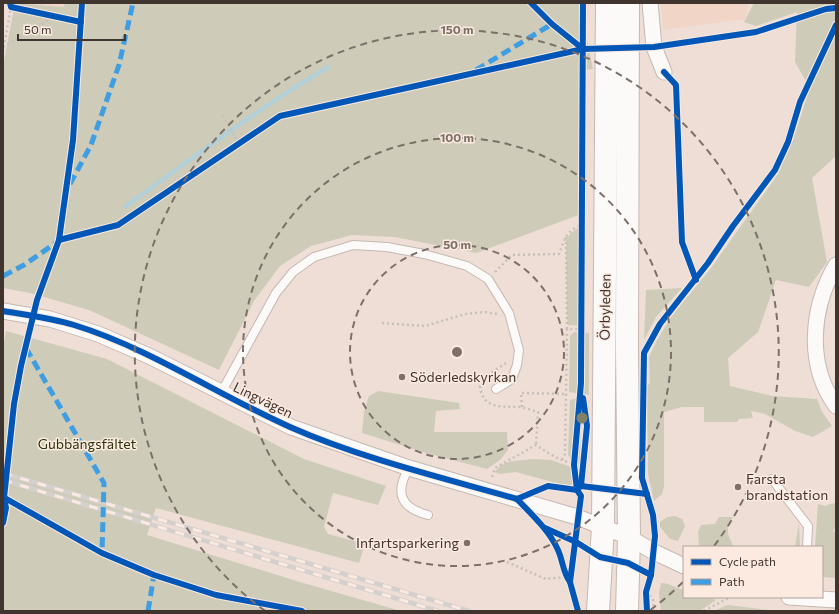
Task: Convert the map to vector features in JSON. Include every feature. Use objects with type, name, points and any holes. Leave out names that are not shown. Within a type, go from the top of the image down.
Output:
[{"type":"main road","name":"Örbyleden","points":[[598,611],[615,532],[607,3]]},
{"type":"main road","name":"Örbyleden","points":[[610,611],[626,348],[628,3]]},
{"type":"main road","name":"Örbyleden","points":[[615,532],[637,608]]},
{"type":"street","points":[[650,3],[654,47],[664,72]]},
{"type":"street","points":[[836,265],[826,285],[818,311],[814,351],[818,372],[836,406]]},
{"type":"street","name":"Lingvägen","points":[[3,311],[50,319],[98,334],[149,356],[291,427],[409,468],[577,517],[615,532],[683,566]]},
{"type":"street","points":[[811,598],[836,600]]},
{"type":"lane","points":[[221,393],[276,293],[293,272],[314,256],[353,245],[387,247],[424,254],[467,266],[488,279],[509,313],[519,350],[517,365],[512,379],[496,389]]},
{"type":"lane","points":[[409,468],[402,483],[401,495],[405,504],[413,511],[428,515]]},
{"type":"lane","points":[[772,479],[808,526],[807,546]]},
{"type":"path","points":[[3,52],[11,5],[18,9]]},
{"type":"path","points":[[48,15],[58,17]]},
{"type":"path","points":[[4,46],[58,17]]},
{"type":"path","points":[[223,116],[239,144]]},
{"type":"path","points":[[232,149],[245,140]]},
{"type":"path","points":[[582,216],[582,231]]},
{"type":"path","points":[[488,279],[512,255],[559,254],[566,234],[572,228],[582,224]]},
{"type":"path","points":[[562,460],[565,454],[567,394],[566,234]]},
{"type":"path","points":[[382,323],[424,326],[465,314],[485,312],[499,315]]},
{"type":"path","points":[[581,337],[582,322]]},
{"type":"path","points":[[567,329],[582,329]]},
{"type":"path","points":[[510,357],[507,362],[488,375],[480,386],[481,394],[486,402],[494,406],[522,408],[538,412],[536,445]]},
{"type":"path","points":[[522,408],[521,393],[567,394]]},
{"type":"path","points":[[536,445],[574,468]]},
{"type":"path","points":[[492,477],[495,468],[536,445]]},
{"type":"path","points":[[574,457],[574,468]]},
{"type":"path","points":[[574,468],[584,462]]},
{"type":"path","points":[[582,472],[584,462]]},
{"type":"path","points":[[507,562],[546,579],[568,580]]},
{"type":"path","points":[[568,580],[572,569]]},
{"type":"path","points":[[564,570],[568,580]]},
{"type":"path","points":[[637,608],[647,589],[653,598],[654,611]]},
{"type":"path","points":[[704,611],[728,598]]},
{"type":"shaded area","points":[[25,3],[65,3],[64,7]]},
{"type":"shaded area","points":[[661,3],[749,3],[745,19],[663,30]]},
{"type":"green space","points":[[15,3],[64,7],[65,3],[584,3],[583,21],[593,69],[585,70],[584,213],[476,253],[395,237],[352,235],[311,246],[280,266],[254,301],[219,370],[89,310],[30,293],[3,288],[3,66]]},
{"type":"green space","points":[[754,3],[836,3],[836,156],[812,178],[827,262],[809,287],[776,280],[758,332],[728,358],[730,386],[772,396],[817,399],[822,412],[832,426],[813,437],[795,431],[765,414],[751,411],[753,418],[739,419],[737,422],[704,422],[704,407],[682,407],[664,412],[664,486],[662,494],[654,501],[648,474],[647,386],[650,383],[649,357],[671,317],[711,268],[778,174],[793,140],[810,88],[795,62],[797,12],[756,26],[744,22]]},
{"type":"green space","points":[[578,228],[585,228],[586,235],[585,326],[568,325],[567,318],[566,240],[571,233]]},
{"type":"green space","points":[[682,288],[656,317],[644,340],[646,290]]},
{"type":"green space","name":"Gubbängsfältet","points":[[6,331],[107,359],[304,459],[386,486],[378,505],[333,493],[324,527],[328,534],[365,544],[359,563],[156,508],[147,535],[401,611],[3,611],[3,348]]},
{"type":"green space","points":[[574,332],[589,333],[589,395],[569,392],[570,336]]},
{"type":"green space","points":[[378,391],[459,403],[460,409],[436,411],[434,432],[507,432],[508,450],[500,460],[487,469],[426,453],[362,433],[364,412],[369,396]]},
{"type":"green space","points":[[580,397],[587,397],[581,428],[580,464],[573,462],[568,455],[570,400]]},
{"type":"green space","points":[[532,459],[551,460],[580,470],[575,486],[567,486],[516,472],[500,474],[495,472],[502,465],[507,463]]},
{"type":"green space","points":[[836,503],[836,527],[833,531],[836,533],[836,578],[823,577],[823,546],[815,546],[818,504],[825,506]]},
{"type":"green space","points":[[675,516],[682,519],[685,526],[678,541],[670,539],[660,527],[660,522],[667,517]]},
{"type":"green space","points":[[719,517],[733,517],[728,524],[728,534],[733,546],[699,546],[698,532],[701,525],[715,524]]},
{"type":"green space","points":[[799,523],[800,546],[795,546]]},
{"type":"green space","points":[[661,583],[683,590],[683,598],[711,598],[716,600],[700,611],[661,611],[659,593]]},
{"type":"green space","points":[[728,605],[777,611],[713,611]]},
{"type":"waterway","points":[[126,206],[200,152],[328,67]]},
{"type":"railway","points":[[3,473],[469,611]]},
{"type":"railway","points":[[3,480],[438,611]]},
{"type":"marked path","points":[[70,184],[91,145],[119,65],[133,3]]},
{"type":"marked path","points":[[476,70],[552,24]]},
{"type":"marked path","points":[[3,276],[24,265],[57,242]]},
{"type":"marked path","points":[[26,348],[104,483],[102,553]]},
{"type":"marked path","points":[[148,611],[154,575]]},
{"type":"cycle path","points":[[10,3],[11,7],[81,22]]},
{"type":"cycle path","points":[[3,523],[6,508],[4,498],[14,404],[21,366],[37,300],[59,240],[73,140],[82,3]]},
{"type":"cycle path","points":[[531,3],[552,24],[583,49]]},
{"type":"cycle path","points":[[578,611],[570,582],[581,496],[577,490],[574,465],[581,383],[583,3]]},
{"type":"cycle path","points":[[59,240],[118,225],[280,116],[583,49],[654,47],[756,32],[826,9],[836,8]]},
{"type":"cycle path","points":[[647,611],[646,592],[651,575],[655,536],[653,515],[642,478],[644,353],[660,324],[708,263],[733,226],[775,170],[788,142],[800,102],[836,25]]},
{"type":"cycle path","points":[[664,72],[676,85],[682,242],[696,280]]},
{"type":"cycle path","points":[[3,311],[57,320],[102,335],[129,346],[263,414],[317,438],[402,467],[517,499]]},
{"type":"cycle path","points":[[517,499],[548,486],[577,490],[581,486],[587,426],[583,398]]},
{"type":"cycle path","points":[[581,486],[647,494]]},
{"type":"cycle path","points":[[3,497],[102,553],[154,575],[216,595],[302,611]]},
{"type":"cycle path","points":[[517,499],[550,536],[560,554],[566,575],[570,582]]},
{"type":"cycle path","points":[[545,528],[576,542],[600,557],[628,563],[651,575]]},
{"type":"place","name":"Söderledskyrkan","points":[[402,377]]},
{"type":"place","name":"Farsta brandstation","points":[[738,487]]},
{"type":"place","name":"Infartsparkering","points":[[467,543]]}]
